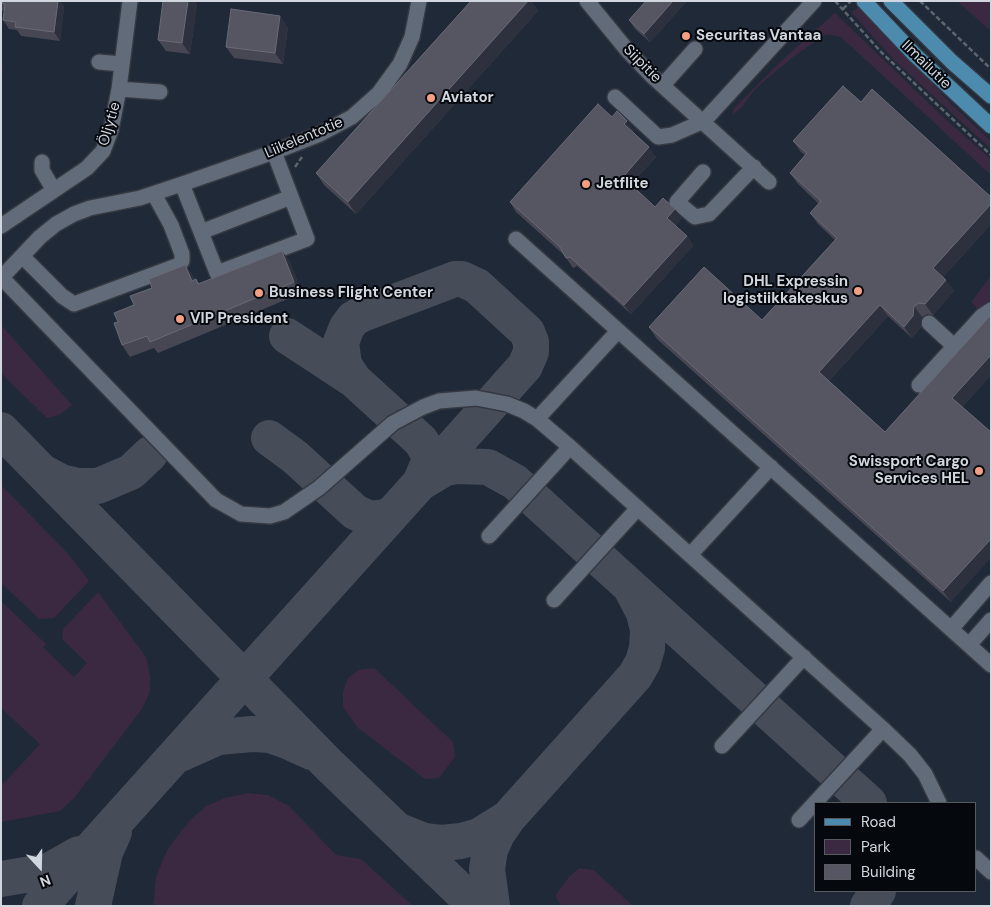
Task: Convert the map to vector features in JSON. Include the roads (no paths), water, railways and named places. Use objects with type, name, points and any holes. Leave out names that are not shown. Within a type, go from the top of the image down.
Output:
[{"type":"main road","name":"Ilmailutie","points":[[864,1],[915,56],[991,126]]},
{"type":"main road","name":"Ilmailutie","points":[[891,1],[952,62],[991,96]]},
{"type":"street","name":"Öljytie","points":[[1,226],[53,189],[87,168],[102,151],[111,130],[119,89],[130,1]]},
{"type":"street","name":"Liikelentotie","points":[[1,277],[40,237],[74,214],[90,208],[154,194],[274,152],[346,120],[379,93],[407,51],[419,1]]},
{"type":"street","points":[[615,97],[658,136],[672,135],[704,121],[814,1]]},
{"type":"street","name":"Siipitie","points":[[590,2],[627,50],[770,182]]},
{"type":"street","points":[[663,85],[695,49]]},
{"type":"street","points":[[99,62],[122,64]]},
{"type":"street","points":[[119,89],[160,92]]},
{"type":"street","points":[[182,184],[218,273],[307,239],[274,152]]},
{"type":"street","points":[[42,162],[45,177],[53,189]]},
{"type":"street","points":[[703,172],[677,202],[695,217],[709,214],[754,167]]},
{"type":"street","points":[[22,256],[62,296],[74,304],[179,266],[182,261],[182,254],[171,225],[154,194]]},
{"type":"street","points":[[201,232],[291,198]]},
{"type":"street","points":[[516,239],[951,629],[989,660]]},
{"type":"street","points":[[1,277],[216,500],[241,514],[270,516],[284,512],[318,488],[393,423],[422,407],[439,401],[476,398],[494,401],[524,411],[537,419],[570,447],[883,729],[910,755],[925,774],[939,802]]},
{"type":"street","points":[[920,385],[982,316],[991,310]]},
{"type":"street","points":[[929,323],[955,347]]},
{"type":"street","points":[[537,419],[618,331]]},
{"type":"street","points":[[489,536],[570,447]]},
{"type":"street","points":[[690,555],[771,467]]},
{"type":"street","points":[[554,600],[638,508]]},
{"type":"street","points":[[951,629],[991,583]]},
{"type":"street","points":[[969,645],[991,620]]},
{"type":"street","points":[[722,746],[804,657]]},
{"type":"street","points":[[815,802],[883,729]]},
{"type":"street","points":[[798,820],[814,803]]},
{"type":"street","points":[[977,859],[991,872]]},
{"type":"place","name":"Securitas Vantaa","points":[[686,36]]},
{"type":"place","name":"Aviator","points":[[431,98]]},
{"type":"place","name":"Jetflite","points":[[586,184]]},
{"type":"place","name":"DHL Expressin logistiikkakeskus","points":[[858,291]]},
{"type":"place","name":"Business Flight Center","points":[[259,293]]},
{"type":"place","name":"VIP President","points":[[180,319]]},
{"type":"place","name":"Swissport Cargo Services HEL","points":[[979,471]]}]
